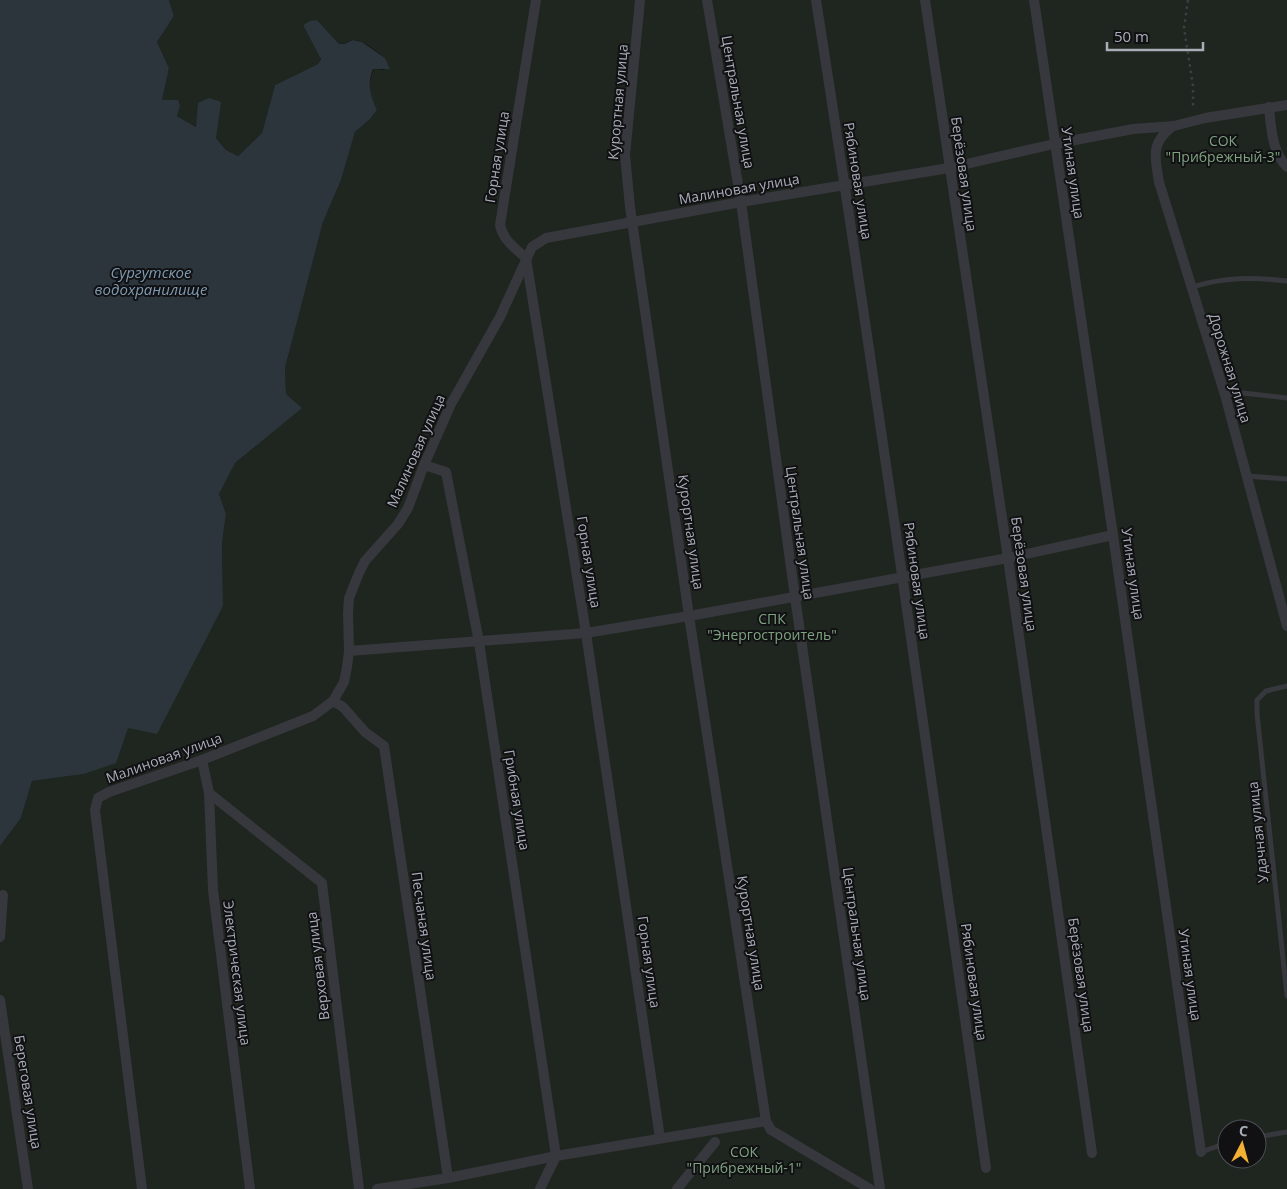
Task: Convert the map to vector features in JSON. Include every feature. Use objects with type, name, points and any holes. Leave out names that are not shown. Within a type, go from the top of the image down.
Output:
[{"type":"street","name":"Горная улица","points":[[536,0],[500,225],[502,234],[508,242],[526,258],[586,633],[660,1138]]},
{"type":"street","name":"Курортная улица","points":[[640,0],[625,155],[632,222],[689,616],[766,1121]]},
{"type":"street","name":"Центральная улица","points":[[707,0],[741,202],[795,597],[880,1189]]},
{"type":"street","name":"Рябиновая улица","points":[[816,0],[902,577],[986,1168]]},
{"type":"street","name":"Берёзовая улица","points":[[925,0],[1008,558],[1092,1153]]},
{"type":"street","name":"Утиная улица","points":[[1034,0],[1114,536],[1201,1152]]},
{"type":"street","name":"Малиновая улица","points":[[142,1189],[95,810],[98,798],[109,792],[202,760],[313,716],[333,701],[344,682],[349,651],[349,598],[356,579],[365,562],[398,524],[408,508],[424,464],[451,404],[500,317],[532,248],[546,238],[741,202],[950,168],[1054,144],[1134,129],[1174,126],[1287,105]]},
{"type":"street","points":[[1269,108],[1272,134],[1280,160],[1287,167]]},
{"type":"street","name":"Дорожная улица","points":[[1174,126],[1162,134],[1157,143],[1155,154],[1159,182],[1225,395],[1287,626]]},
{"type":"street","name":"Грибная улица","points":[[424,464],[446,472],[479,642],[556,1156]]},
{"type":"street","points":[[349,651],[586,633],[1008,558],[1114,536]]},
{"type":"street","name":"Песчаная улица","points":[[333,701],[343,707],[365,732],[384,746],[448,1178]]},
{"type":"street","name":"Электрическая улица","points":[[202,760],[208,793],[213,890],[250,1189]]},
{"type":"street","name":"Верховая улица","points":[[208,793],[322,883],[359,1189]]},
{"type":"street","points":[[0,936],[3,895]]},
{"type":"street","name":"Береговая улица","points":[[0,1000],[28,1189]]},
{"type":"street","points":[[377,1189],[399,1188],[556,1156],[766,1121],[771,1130],[870,1189]]},
{"type":"street","points":[[677,1189],[715,1142]]},
{"type":"street","points":[[540,1189],[556,1156]]},
{"type":"lane","points":[[1191,287],[1215,280],[1241,278],[1287,281]]},
{"type":"lane","points":[[1225,395],[1243,393],[1287,398]]},
{"type":"lane","points":[[1247,476],[1287,480]]},
{"type":"lane","name":"Удачная улица","points":[[1287,686],[1266,690],[1257,700],[1287,996]]},
{"type":"lane","points":[[1267,1135],[1287,1132]]},
{"type":"lane","points":[[1201,1152],[1217,1146]]},
{"type":"path","points":[[1188,0],[1184,28],[1193,86],[1193,121]]},
{"type":"green space","name":"СПК \"Энергостроитель\"","points":[[169,0],[1287,0],[1287,1189],[0,1189],[0,846],[21,818],[32,781],[84,774],[127,728],[223,606],[222,543],[226,514],[219,494],[234,464],[301,408],[286,394],[285,368],[323,222],[341,180],[355,132],[377,110],[372,99],[370,80],[374,69],[384,70],[385,58],[367,45],[355,40],[339,44],[317,20],[303,25],[321,58],[318,64],[275,85],[262,133],[238,156],[226,150],[216,138],[177,116],[180,106],[177,101],[162,100],[169,68],[157,42],[174,16]]},
{"type":"water","name":"Сургутское водохранилище","points":[[0,0],[169,0],[174,16],[157,42],[169,68],[162,100],[178,100],[180,106],[177,116],[196,127],[198,103],[209,98],[221,102],[216,138],[226,150],[238,156],[262,133],[275,85],[318,64],[321,59],[303,25],[317,20],[339,44],[353,40],[362,42],[385,58],[390,69],[373,69],[370,90],[377,110],[355,132],[341,180],[323,222],[285,368],[286,394],[302,408],[235,463],[219,494],[226,514],[222,543],[223,606],[157,734],[128,728],[116,763],[84,774],[32,781],[21,818],[0,846]]},
{"type":"park label","name":"СОК \"Прибрежный-3\"","points":[[1223,150]]},
{"type":"park label","name":"СОК \"Прибрежный-1\"","points":[[744,1160]]}]
